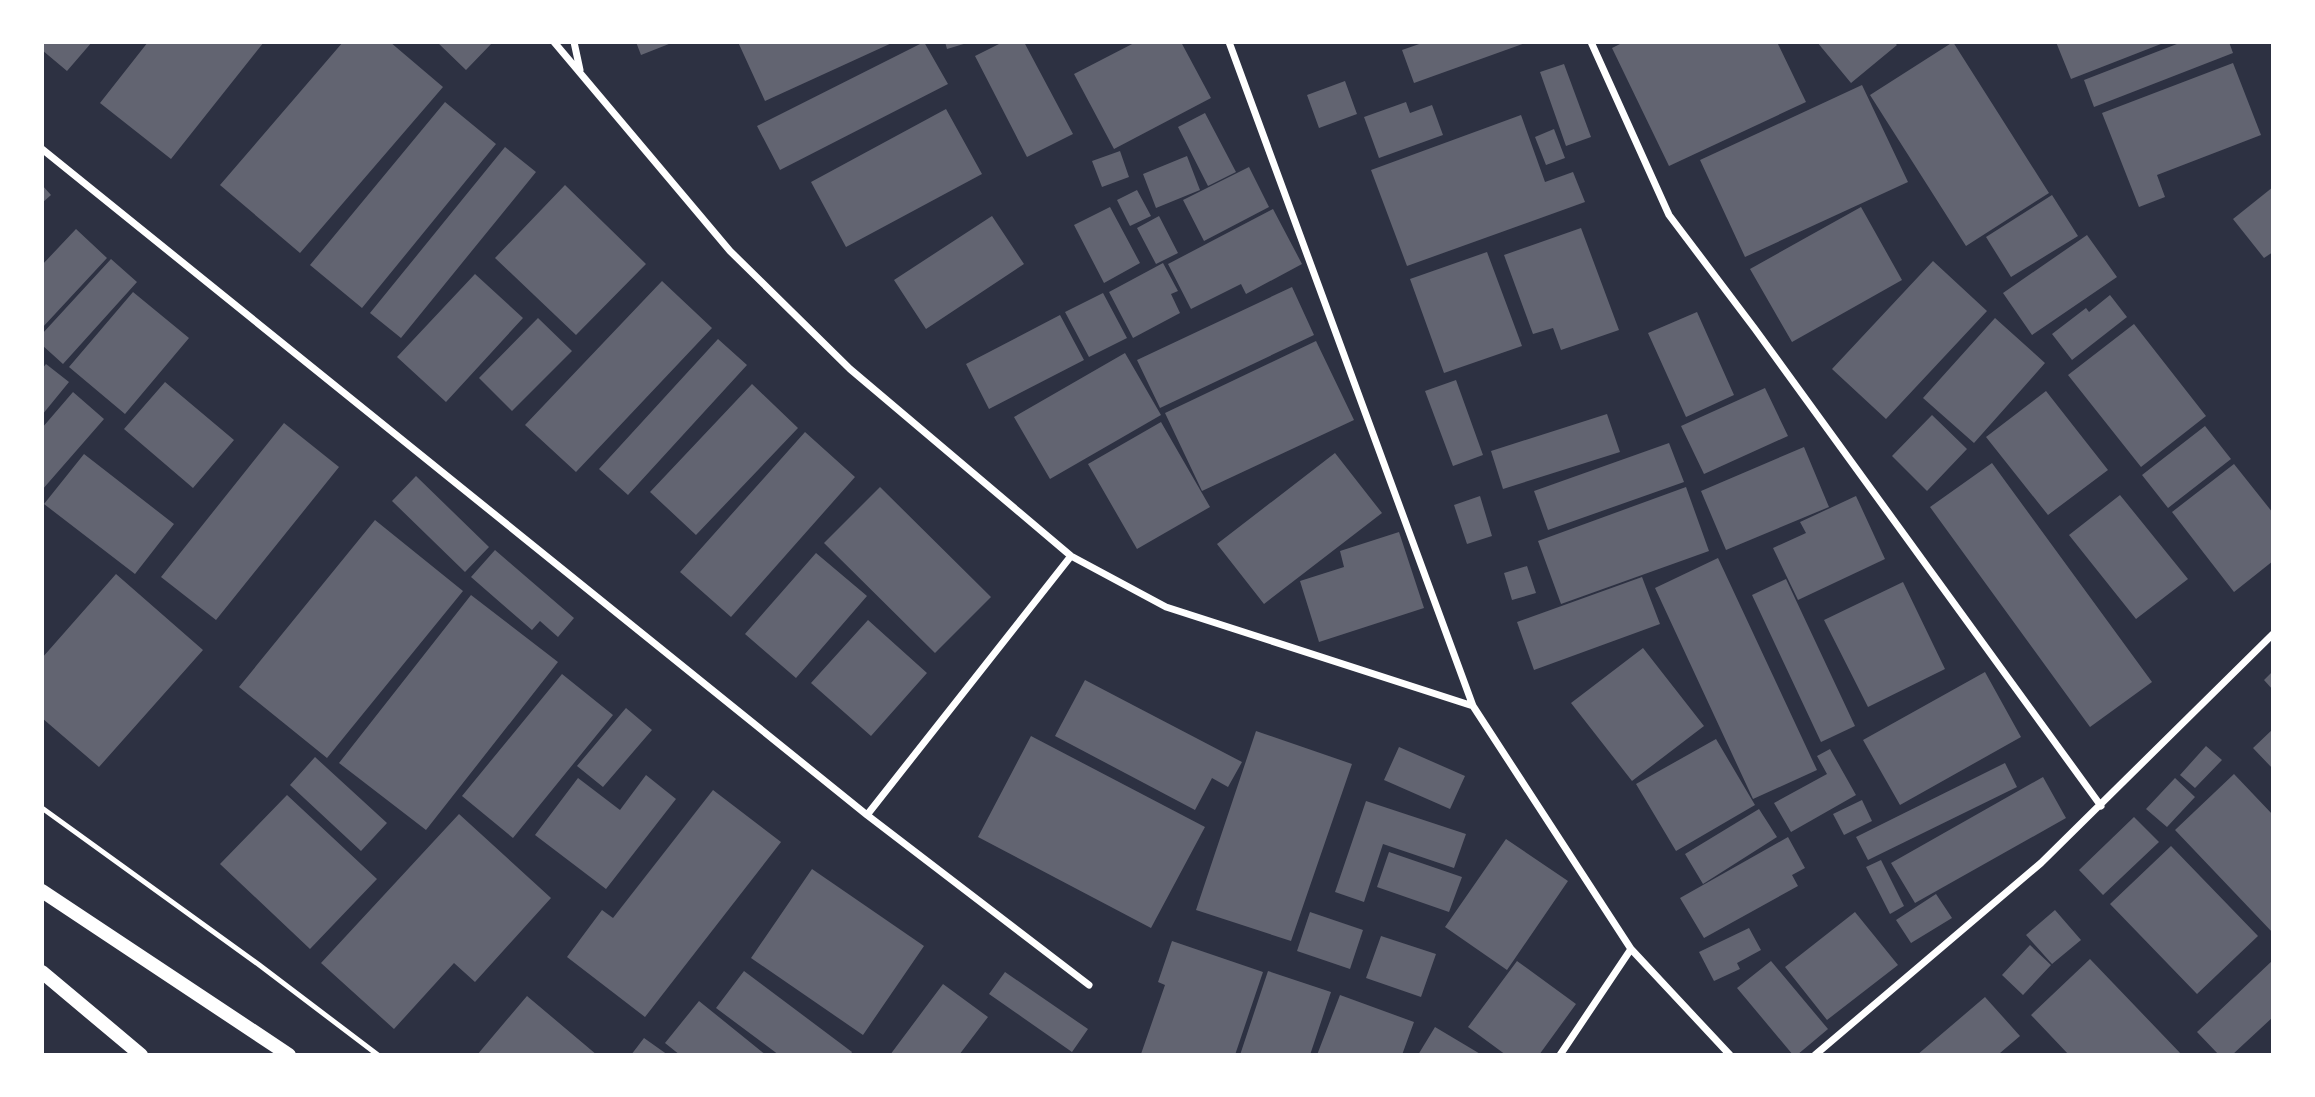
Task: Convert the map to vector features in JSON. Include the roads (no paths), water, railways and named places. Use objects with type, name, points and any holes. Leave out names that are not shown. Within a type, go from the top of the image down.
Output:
[{"type":"main road","points":[[42,891],[289,1055]]},
{"type":"main road","points":[[42,972],[141,1055]]},
{"type":"street","points":[[554,42],[730,251],[841,360],[1071,556],[1166,607],[1473,706]]},
{"type":"street","points":[[573,42],[582,74]]},
{"type":"street","points":[[1229,42],[1473,706],[1631,950],[1730,1055]]},
{"type":"street","points":[[1591,42],[1669,215],[1755,329],[2101,806]]},
{"type":"street","points":[[42,149],[867,816],[1089,985]]},
{"type":"street","points":[[867,816],[1071,556]]},
{"type":"street","points":[[1815,1055],[2041,863],[2273,634]]},
{"type":"street","points":[[1560,1055],[1631,950]]},
{"type":"lane","points":[[42,808],[258,964],[378,1055]]}]
